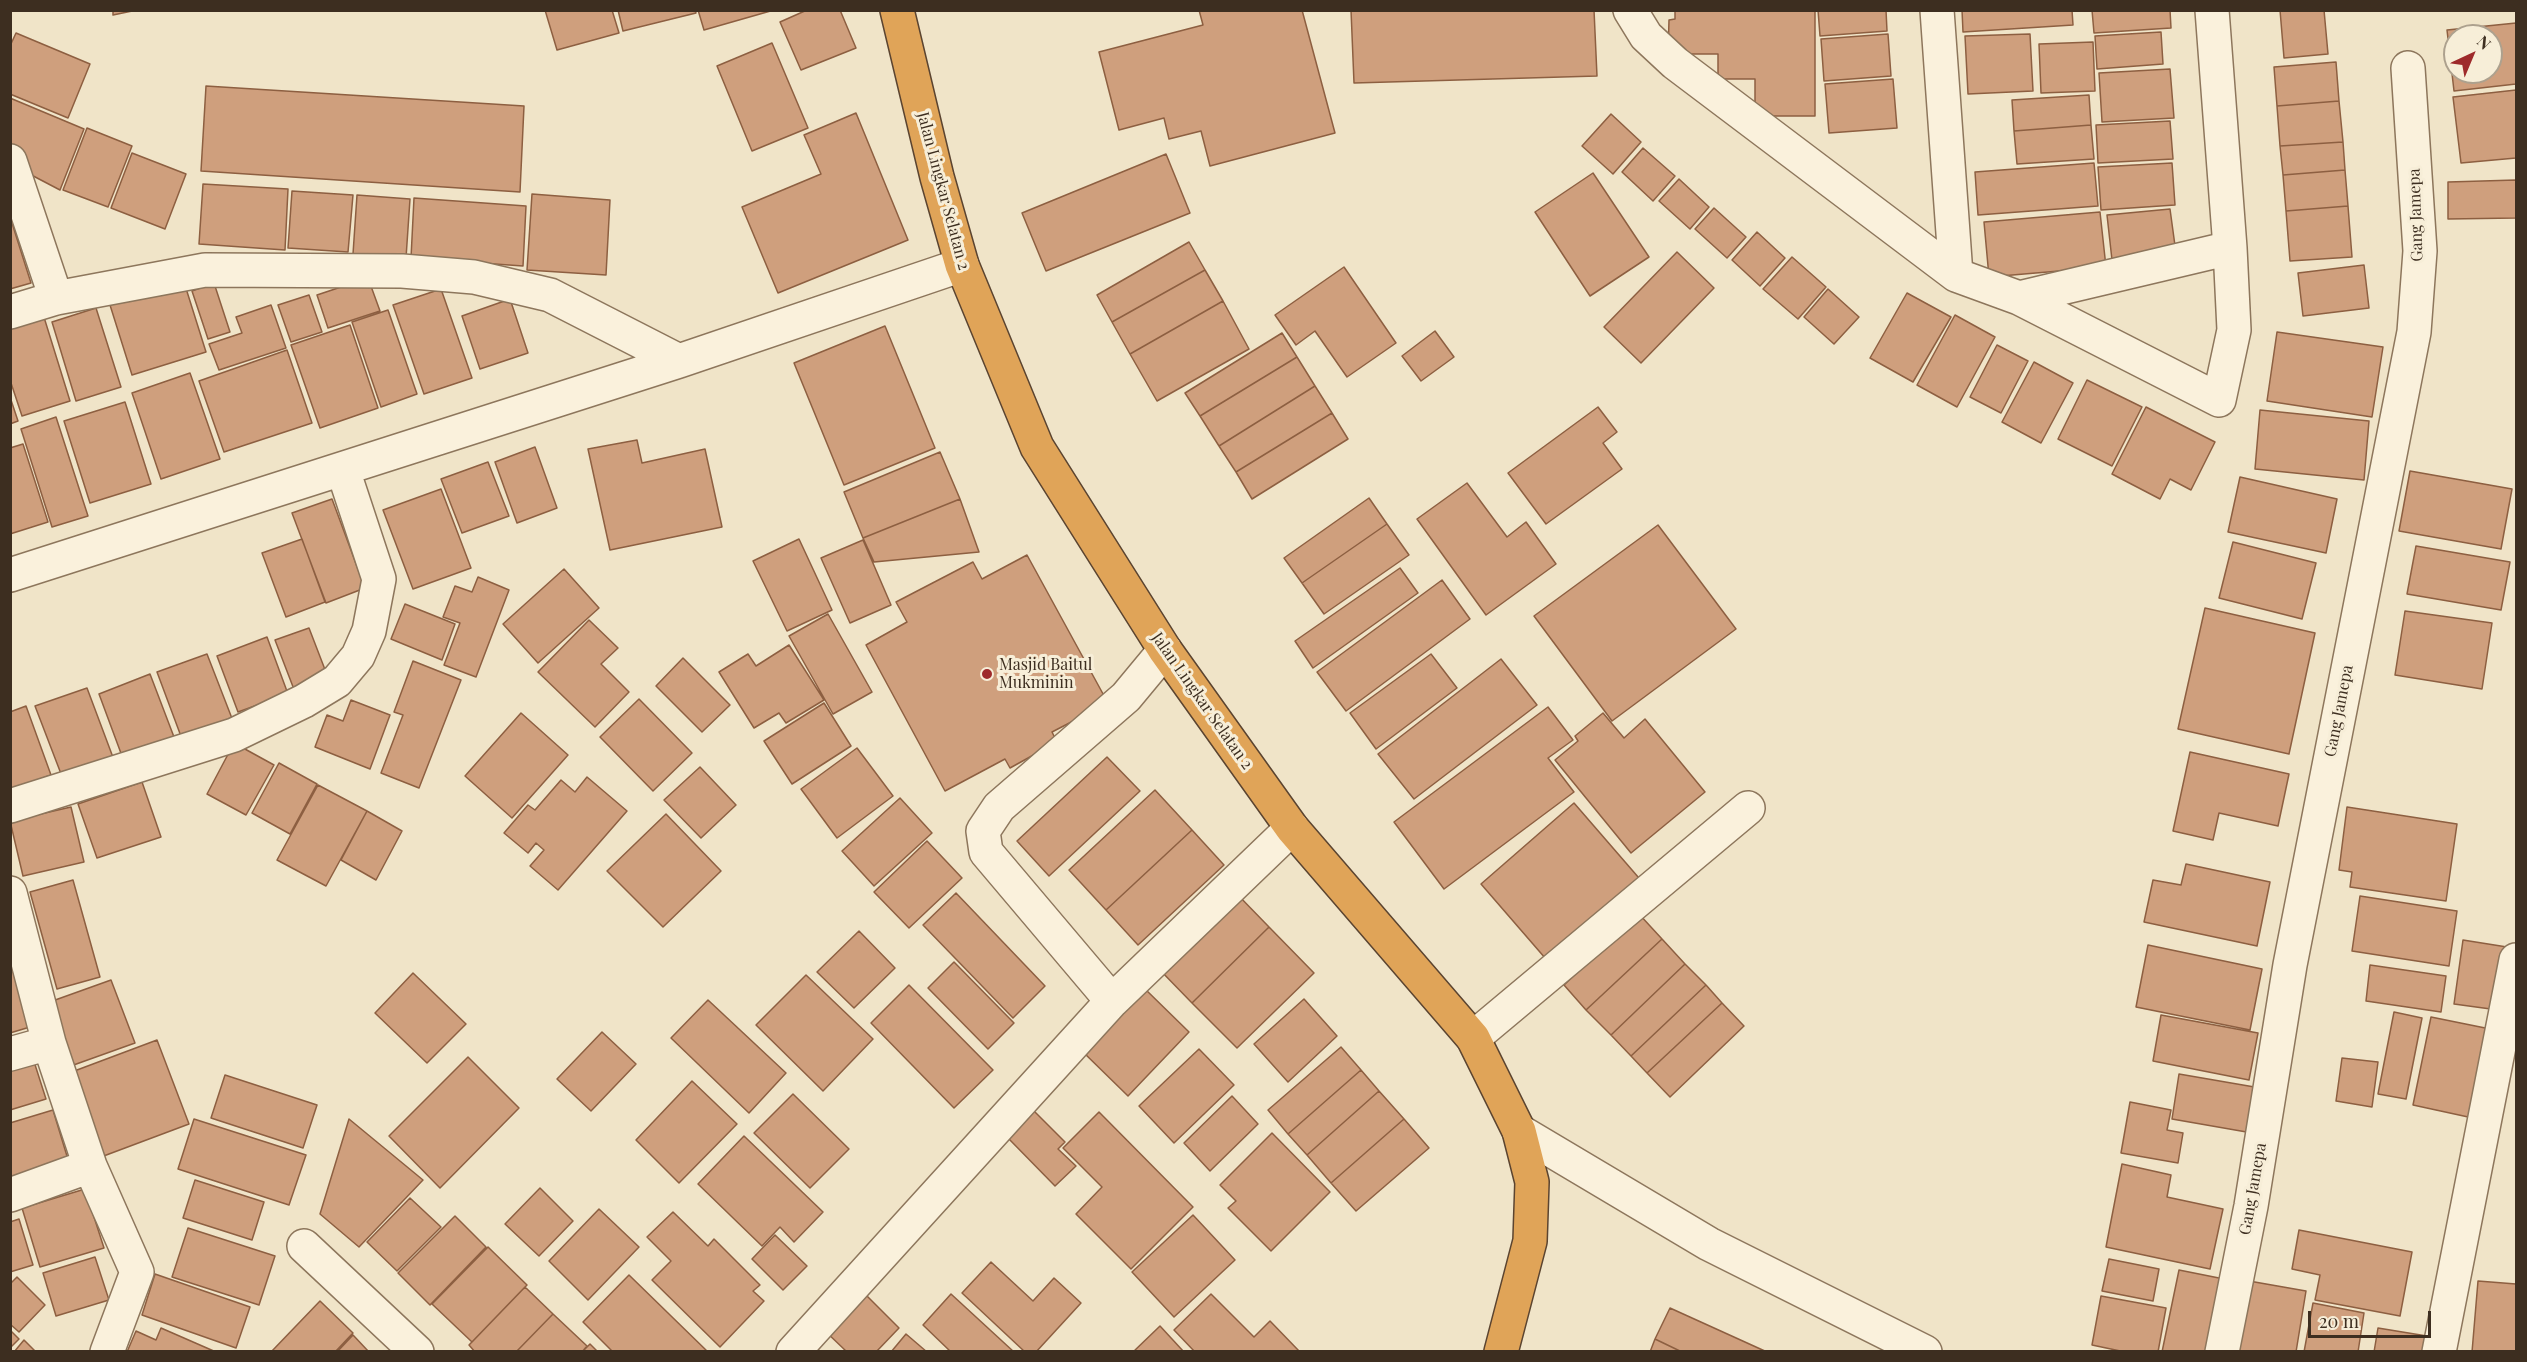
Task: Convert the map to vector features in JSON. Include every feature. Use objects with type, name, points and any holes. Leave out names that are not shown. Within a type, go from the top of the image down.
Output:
[{"type":"highway","name":"Jalan Lingkar Selatan 2","points":[[897,10],[937,177],[962,266],[1037,447],[1165,650],[1292,828],[1473,1038],[1520,1131],[1532,1182],[1530,1241],[1501,1352]]},
{"type":"street","points":[[1630,10],[1646,36],[1675,63],[1956,275],[2019,298],[2219,399],[2234,330],[2212,10]]},
{"type":"street","points":[[1937,10],[1956,275]]},
{"type":"street","name":"Gang Jamepa","points":[[2222,1352],[2251,1206],[2290,966],[2414,332],[2420,251],[2408,68]]},
{"type":"street","points":[[10,161],[56,298]]},
{"type":"street","points":[[2019,298],[2230,248]]},
{"type":"street","points":[[10,575],[679,361],[962,266]]},
{"type":"street","points":[[10,312],[56,298],[206,270],[402,271],[474,277],[550,295],[679,361]]},
{"type":"street","points":[[10,806],[234,735],[304,701],[337,681],[358,656],[369,631],[379,579],[343,470]]},
{"type":"street","points":[[1112,1001],[986,852],[983,831],[999,807],[1126,697],[1165,650]]},
{"type":"street","points":[[1473,1038],[1748,808]]},
{"type":"street","points":[[792,1352],[1112,1001],[1292,828]]},
{"type":"street","points":[[10,893],[49,1043],[90,1166],[137,1272],[107,1352]]},
{"type":"street","points":[[2439,1352],[2517,960]]},
{"type":"street","points":[[10,1054],[49,1043]]},
{"type":"street","points":[[1520,1131],[1708,1244],[1926,1352]]},
{"type":"street","points":[[10,1195],[90,1166]]},
{"type":"street","points":[[304,1246],[417,1352]]},
{"type":"building","points":[[113,10],[137,10],[113,15]]},
{"type":"building","points":[[545,10],[612,10],[619,33],[557,50]]},
{"type":"building","points":[[618,10],[695,10],[696,13],[623,31]]},
{"type":"building","points":[[698,10],[774,10],[704,30]]},
{"type":"building","points":[[807,10],[840,10],[856,48],[801,70],[780,22]]},
{"type":"building","points":[[1199,10],[1302,10],[1335,133],[1210,166],[1201,131],[1169,139],[1164,118],[1119,130],[1099,52],[1203,25]]},
{"type":"building","points":[[1351,10],[1594,10],[1597,76],[1354,83]]},
{"type":"building","points":[[1675,10],[1815,10],[1815,116],[1755,116],[1755,79],[1718,79],[1718,54],[1668,54],[1669,20],[1675,19]]},
{"type":"building","points":[[1818,10],[1886,10],[1887,31],[1820,36]]},
{"type":"building","points":[[1962,10],[2072,10],[2073,25],[1963,32]]},
{"type":"building","points":[[2092,10],[2170,10],[2171,28],[2094,33]]},
{"type":"building","points":[[2280,10],[2324,10],[2328,54],[2284,58]]},
{"type":"building","points":[[2516,23],[2516,84],[2454,91],[2453,84],[2503,84],[2503,24]]},
{"type":"building","points":[[2161,32],[2163,64],[2097,69],[2095,36]]},
{"type":"building","points":[[16,33],[90,64],[68,118],[10,94],[10,46]]},
{"type":"building","points":[[1888,34],[1891,76],[1824,81],[1821,39]]},
{"type":"building","points":[[2030,34],[2033,91],[1968,94],[1965,36]]},
{"type":"building","points":[[2093,42],[2095,91],[2041,93],[2039,44]]},
{"type":"building","points":[[772,43],[808,128],[752,151],[717,66]]},
{"type":"building","points":[[2336,62],[2339,101],[2277,106],[2274,67]]},
{"type":"building","points":[[2170,69],[2174,118],[2102,122],[2099,73]]},
{"type":"building","points":[[1893,79],[1897,128],[1829,133],[1825,84]]},
{"type":"building","points":[[206,86],[524,106],[520,192],[201,171]]},
{"type":"building","points":[[2516,90],[2516,158],[2461,163],[2453,97]]},
{"type":"building","points":[[2089,95],[2091,125],[2014,131],[2012,100]]},
{"type":"building","points":[[10,98],[84,129],[60,190],[18,168],[10,145]]},
{"type":"building","points":[[2339,101],[2343,142],[2280,146],[2277,106]]},
{"type":"building","points":[[856,113],[908,240],[778,293],[742,207],[821,174],[804,135]]},
{"type":"building","points":[[1611,114],[1641,142],[1613,174],[1582,146]]},
{"type":"building","points":[[2170,121],[2173,159],[2098,163],[2096,125]]},
{"type":"building","points":[[2091,125],[2094,159],[2017,164],[2014,131]]},
{"type":"building","points":[[87,128],[132,146],[108,207],[63,190]]},
{"type":"building","points":[[2343,142],[2345,170],[2283,175],[2280,146]]},
{"type":"building","points":[[1643,148],[1675,176],[1653,201],[1622,172]]},
{"type":"building","points":[[132,153],[186,174],[165,229],[111,208]]},
{"type":"building","points":[[1166,154],[1190,213],[1046,271],[1022,213]]},
{"type":"building","points":[[2094,163],[2098,206],[1978,215],[1975,172]]},
{"type":"building","points":[[2172,163],[2175,205],[2101,210],[2098,167]]},
{"type":"building","points":[[2345,170],[2348,206],[2286,211],[2283,175]]},
{"type":"building","points":[[1593,173],[1649,257],[1590,296],[1535,212]]},
{"type":"building","points":[[1679,179],[1709,207],[1690,229],[1659,201]]},
{"type":"building","points":[[2516,180],[2516,218],[2448,219],[2448,182]]},
{"type":"building","points":[[203,184],[288,189],[285,250],[199,244]]},
{"type":"building","points":[[292,191],[353,195],[348,252],[288,248]]},
{"type":"building","points":[[532,194],[610,200],[606,275],[527,270]]},
{"type":"building","points":[[357,195],[410,199],[406,258],[353,254]]},
{"type":"building","points":[[414,198],[526,206],[523,266],[411,258]]},
{"type":"building","points":[[2348,206],[2352,257],[2290,261],[2286,211]]},
{"type":"building","points":[[1714,208],[1746,237],[1727,258],[1695,229]]},
{"type":"building","points":[[2170,209],[2176,253],[2112,260],[2107,215]]},
{"type":"building","points":[[2100,212],[2106,267],[1989,277],[1984,222]]},
{"type":"building","points":[[12,223],[31,283],[10,289],[10,224]]},
{"type":"building","points":[[1757,232],[1785,258],[1760,286],[1732,260]]},
{"type":"building","points":[[1189,242],[1205,270],[1112,322],[1097,295]]},
{"type":"building","points":[[1677,252],[1714,288],[1641,363],[1604,327]]},
{"type":"building","points":[[1792,257],[1826,287],[1798,319],[1763,289]]},
{"type":"building","points":[[2364,265],[2369,308],[2303,316],[2298,273]]},
{"type":"building","points":[[1344,267],[1396,343],[1347,377],[1315,331],[1296,345],[1275,315]]},
{"type":"building","points":[[1205,270],[1223,301],[1130,354],[1112,322]]},
{"type":"building","points":[[368,278],[380,311],[328,328],[317,295]]},
{"type":"building","points":[[184,282],[206,352],[132,375],[110,305]]},
{"type":"building","points":[[214,283],[230,332],[208,339],[192,291]]},
{"type":"building","points":[[441,289],[472,378],[424,394],[393,305]]},
{"type":"building","points":[[1828,289],[1859,317],[1834,344],[1804,317]]},
{"type":"building","points":[[1907,293],[1951,317],[1913,382],[1870,358]]},
{"type":"building","points":[[309,295],[322,332],[291,342],[278,305]]},
{"type":"building","points":[[510,299],[528,353],[480,369],[462,316]]},
{"type":"building","points":[[1223,301],[1249,349],[1157,401],[1130,354]]},
{"type":"building","points":[[271,305],[286,348],[219,370],[209,344],[242,333],[236,317]]},
{"type":"building","points":[[96,308],[121,387],[76,401],[52,322]]},
{"type":"building","points":[[388,310],[417,394],[381,407],[352,322]]},
{"type":"building","points":[[43,314],[70,401],[22,416],[10,380],[10,324]]},
{"type":"building","points":[[1955,315],[1995,337],[1957,407],[1917,385]]},
{"type":"building","points":[[350,325],[378,408],[320,428],[291,345]]},
{"type":"building","points":[[885,326],[935,448],[844,485],[794,363]]},
{"type":"building","points":[[1435,331],[1454,357],[1421,381],[1402,356]]},
{"type":"building","points":[[2277,332],[2383,347],[2372,417],[2267,401]]},
{"type":"building","points":[[1282,333],[1297,357],[1200,416],[1185,393]]},
{"type":"building","points":[[1997,345],[2028,361],[2001,413],[1970,397]]},
{"type":"building","points":[[287,350],[312,423],[224,452],[199,381]]},
{"type":"building","points":[[1297,357],[1315,386],[1219,446],[1200,416]]},
{"type":"building","points":[[2034,362],[2073,383],[2041,443],[2002,422]]},
{"type":"building","points":[[190,373],[220,459],[161,479],[132,393]]},
{"type":"building","points":[[2087,380],[2142,407],[2112,466],[2058,439]]},
{"type":"building","points":[[1315,386],[1332,413],[1236,472],[1219,446]]},
{"type":"building","points":[[10,397],[18,421],[10,424]]},
{"type":"building","points":[[125,402],[151,484],[90,503],[64,421]]},
{"type":"building","points":[[1598,407],[1617,432],[1603,443],[1622,469],[1546,524],[1508,473]]},
{"type":"building","points":[[2146,407],[2215,442],[2191,490],[2170,479],[2160,499],[2112,474]]},
{"type":"building","points":[[2260,410],[2369,421],[2364,480],[2255,469]]},
{"type":"building","points":[[1332,413],[1348,439],[1252,499],[1236,472]]},
{"type":"building","points":[[56,417],[88,516],[52,527],[21,429]]},
{"type":"building","points":[[637,440],[642,463],[705,449],[722,527],[610,550],[588,449]]},
{"type":"building","points":[[23,444],[48,522],[10,534],[10,448]]},
{"type":"building","points":[[535,447],[557,508],[517,523],[495,462]]},
{"type":"building","points":[[940,452],[960,499],[863,538],[844,492]]},
{"type":"building","points":[[488,462],[509,516],[462,533],[441,479]]},
{"type":"building","points":[[2410,471],[2512,489],[2501,549],[2399,531]]},
{"type":"building","points":[[2240,477],[2337,499],[2326,553],[2228,532]]},
{"type":"building","points":[[1467,483],[1507,537],[1526,522],[1556,564],[1486,615],[1417,519]]},
{"type":"building","points":[[441,489],[471,568],[413,589],[383,510]]},
{"type":"building","points":[[1369,498],[1387,524],[1302,583],[1284,558]]},
{"type":"building","points":[[332,499],[365,588],[326,603],[292,513]]},
{"type":"building","points":[[960,499],[979,552],[874,562],[863,538]]},
{"type":"building","points":[[1387,524],[1409,555],[1324,614],[1302,583]]},
{"type":"building","points":[[1658,525],[1736,629],[1612,721],[1534,616]]},
{"type":"building","points":[[302,539],[325,602],[286,617],[262,553]]},
{"type":"building","points":[[799,539],[832,610],[787,631],[753,561]]},
{"type":"building","points":[[863,540],[891,605],[850,623],[821,558]]},
{"type":"building","points":[[2233,542],[2316,563],[2302,619],[2219,598]]},
{"type":"building","points":[[2416,546],[2510,562],[2501,610],[2407,594]]},
{"type":"building","name":"Masjid Baitul Mukminin","points":[[1027,555],[1108,703],[1052,732],[1057,742],[1010,768],[1005,759],[945,791],[866,645],[907,622],[896,602],[973,562],[982,579]]},
{"type":"building","points":[[1400,568],[1418,593],[1313,668],[1295,641]]},
{"type":"building","points":[[564,569],[599,608],[538,663],[503,624]]},
{"type":"building","points":[[478,577],[509,590],[476,677],[444,665],[460,623],[443,617],[455,586],[472,592]]},
{"type":"building","points":[[1442,580],[1470,619],[1346,711],[1317,672]]},
{"type":"building","points":[[405,604],[455,624],[442,660],[391,639]]},
{"type":"building","points":[[2205,608],[2315,633],[2289,754],[2178,729]]},
{"type":"building","points":[[2405,611],[2492,623],[2482,689],[2395,675]]},
{"type":"building","points":[[828,614],[872,692],[833,714],[789,636]]},
{"type":"building","points":[[589,620],[618,648],[601,664],[629,692],[595,727],[538,672]]},
{"type":"building","points":[[309,628],[329,680],[295,692],[275,640]]},
{"type":"building","points":[[267,637],[288,694],[238,712],[217,656]]},
{"type":"building","points":[[789,645],[824,700],[786,723],[779,713],[754,728],[719,672],[748,654],[756,666]]},
{"type":"building","points":[[207,654],[233,721],[182,739],[157,672]]},
{"type":"building","points":[[1431,654],[1457,688],[1376,749],[1350,713]]},
{"type":"building","points":[[683,658],[730,705],[702,732],[656,686]]},
{"type":"building","points":[[1501,659],[1537,705],[1414,799],[1378,754]]},
{"type":"building","points":[[413,661],[461,680],[419,788],[381,773],[403,715],[394,712]]},
{"type":"building","points":[[150,674],[174,737],[122,756],[99,694]]},
{"type":"building","points":[[87,688],[114,760],[63,779],[35,706]]},
{"type":"building","points":[[639,699],[692,753],[653,791],[600,737]]},
{"type":"building","points":[[351,700],[390,715],[370,769],[315,747],[327,715],[343,721]]},
{"type":"building","points":[[824,703],[851,746],[792,784],[764,741]]},
{"type":"building","points":[[26,706],[51,775],[10,790],[10,712]]},
{"type":"building","points":[[1548,707],[1573,740],[1548,758],[1574,792],[1444,889],[1394,822]]},
{"type":"building","points":[[521,713],[568,755],[512,818],[465,776]]},
{"type":"building","points":[[1603,713],[1624,738],[1645,719],[1705,792],[1631,853],[1555,760],[1578,741],[1575,736]]},
{"type":"building","points":[[234,743],[274,765],[246,815],[207,794]]},
{"type":"building","points":[[857,748],[893,796],[837,838],[801,789]]},
{"type":"building","points":[[2190,752],[2289,774],[2278,826],[2219,813],[2213,840],[2173,831]]},
{"type":"building","points":[[1107,757],[1140,791],[1049,876],[1017,841]]},
{"type":"building","points":[[279,763],[317,784],[290,834],[252,813]]},
{"type":"building","points":[[700,767],[736,805],[701,838],[664,800]]},
{"type":"building","points":[[587,777],[627,811],[558,890],[530,866],[544,850],[536,843],[528,853],[504,833],[528,805],[535,810],[561,780],[575,792]]},
{"type":"building","points":[[142,782],[161,837],[97,858],[78,804]]},
{"type":"building","points":[[318,785],[367,811],[326,886],[277,860]]},
{"type":"building","points":[[1155,790],[1192,830],[1106,910],[1069,870]]},
{"type":"building","points":[[900,798],[932,833],[874,886],[842,851]]},
{"type":"building","points":[[1574,803],[1645,885],[1552,966],[1481,884]]},
{"type":"building","points":[[71,807],[84,862],[23,876],[10,821]]},
{"type":"building","points":[[2347,807],[2457,824],[2446,901],[2350,887],[2352,872],[2339,870]]},
{"type":"building","points":[[367,811],[402,831],[376,880],[341,860]]},
{"type":"building","points":[[666,814],[721,871],[663,927],[607,871]]},
{"type":"building","points":[[1192,830],[1224,865],[1138,945],[1106,910]]},
{"type":"building","points":[[927,841],[962,878],[909,928],[874,892]]},
{"type":"building","points":[[2186,864],[2270,882],[2257,946],[2144,922],[2153,880],[2181,885]]},
{"type":"building","points":[[73,880],[100,977],[57,989],[30,892]]},
{"type":"building","points":[[1235,892],[1269,927],[1192,1003],[1158,968]]},
{"type":"building","points":[[956,893],[1045,986],[1013,1018],[923,925]]},
{"type":"building","points":[[2360,896],[2457,911],[2449,966],[2352,951]]},
{"type":"building","points":[[1639,914],[1662,939],[1586,1010],[1564,985]]},
{"type":"building","points":[[1269,927],[1314,973],[1237,1048],[1192,1003]]},
{"type":"building","points":[[859,931],[895,968],[854,1008],[817,972]]},
{"type":"building","points":[[1662,939],[1685,964],[1611,1035],[1586,1010]]},
{"type":"building","points":[[2463,940],[2507,947],[2498,1010],[2454,1004]]},
{"type":"building","points":[[2148,945],[2262,969],[2250,1030],[2136,1007]]},
{"type":"building","points":[[954,962],[1014,1023],[988,1049],[928,988]]},
{"type":"building","points":[[1685,964],[1706,985],[1631,1056],[1611,1035]]},
{"type":"building","points":[[2370,965],[2446,976],[2441,1012],[2366,1001]]},
{"type":"building","points":[[22,969],[40,1024],[10,1033],[10,973]]},
{"type":"building","points":[[413,973],[466,1024],[427,1063],[375,1013]]},
{"type":"building","points":[[806,975],[873,1039],[823,1091],[756,1025]]},
{"type":"building","points":[[111,980],[135,1043],[68,1067],[44,1004]]},
{"type":"building","points":[[909,985],[993,1070],[954,1108],[871,1023]]},
{"type":"building","points":[[1706,985],[1722,1003],[1647,1073],[1631,1056]]},
{"type":"building","points":[[1143,987],[1189,1032],[1128,1096],[1082,1051]]},
{"type":"building","points":[[1304,999],[1337,1036],[1288,1082],[1254,1044]]},
{"type":"building","points":[[708,1000],[786,1073],[749,1113],[671,1038]]},
{"type":"building","points":[[1722,1003],[1744,1026],[1670,1097],[1647,1073]]},
{"type":"building","points":[[2394,1012],[2422,1018],[2406,1099],[2378,1094]]},
{"type":"building","points":[[2161,1015],[2258,1033],[2249,1080],[2153,1061]]},
{"type":"building","points":[[2431,1017],[2500,1031],[2482,1120],[2413,1105]]},
{"type":"building","points":[[602,1032],[636,1064],[591,1111],[557,1079]]},
{"type":"building","points":[[157,1040],[189,1124],[101,1157],[69,1073]]},
{"type":"building","points":[[1341,1047],[1361,1070],[1288,1134],[1268,1110]]},
{"type":"building","points":[[30,1049],[46,1099],[10,1110],[10,1056]]},
{"type":"building","points":[[1199,1049],[1234,1085],[1174,1143],[1139,1106]]},
{"type":"building","points":[[468,1057],[519,1108],[440,1188],[389,1136]]},
{"type":"building","points":[[2342,1058],[2378,1062],[2372,1107],[2336,1101]]},
{"type":"building","points":[[1361,1070],[1379,1091],[1307,1155],[1288,1134]]},
{"type":"building","points":[[2179,1074],[2266,1089],[2258,1134],[2172,1119]]},
{"type":"building","points":[[225,1075],[317,1105],[303,1148],[211,1118]]},
{"type":"building","points":[[692,1081],[737,1124],[679,1183],[636,1140]]},
{"type":"building","points":[[1379,1091],[1404,1119],[1331,1183],[1307,1155]]},
{"type":"building","points":[[793,1094],[849,1149],[810,1188],[754,1133]]},
{"type":"building","points":[[1232,1096],[1258,1124],[1210,1171],[1184,1143]]},
{"type":"building","points":[[2130,1102],[2171,1110],[2167,1130],[2183,1133],[2178,1163],[2121,1153]]},
{"type":"building","points":[[53,1110],[70,1166],[13,1182],[10,1173],[10,1123]]},
{"type":"building","points":[[1034,1111],[1065,1142],[1058,1149],[1076,1166],[1055,1186],[1008,1138]]},
{"type":"building","points":[[1099,1112],[1193,1207],[1131,1269],[1076,1214],[1102,1187],[1063,1148]]},
{"type":"building","points":[[194,1119],[306,1155],[289,1205],[178,1169]]},
{"type":"building","points":[[349,1119],[423,1180],[359,1247],[320,1214]]},
{"type":"building","points":[[1404,1119],[1429,1148],[1356,1211],[1331,1183]]},
{"type":"building","points":[[1272,1133],[1330,1192],[1271,1251],[1228,1208],[1236,1201],[1220,1185]]},
{"type":"building","points":[[744,1136],[823,1212],[794,1242],[780,1227],[762,1246],[698,1184]]},
{"type":"building","points":[[2122,1164],[2171,1175],[2167,1197],[2223,1209],[2210,1269],[2106,1247]]},
{"type":"building","points":[[195,1180],[264,1202],[252,1240],[183,1218]]},
{"type":"building","points":[[540,1188],[573,1221],[539,1256],[505,1224]]},
{"type":"building","points":[[85,1189],[104,1248],[40,1267],[22,1208]]},
{"type":"building","points":[[410,1198],[441,1227],[397,1271],[367,1242]]},
{"type":"building","points":[[599,1209],[639,1247],[588,1300],[549,1261]]},
{"type":"building","points":[[673,1212],[708,1246],[714,1239],[760,1285],[753,1291],[764,1301],[720,1347],[652,1280],[671,1261],[647,1237]]},
{"type":"building","points":[[1193,1215],[1235,1260],[1174,1317],[1132,1272]]},
{"type":"building","points":[[455,1216],[486,1247],[430,1305],[398,1273]]},
{"type":"building","points":[[19,1219],[33,1265],[10,1272],[10,1222]]},
{"type":"building","points":[[188,1228],[275,1256],[259,1305],[172,1277]]},
{"type":"building","points":[[2299,1230],[2412,1252],[2400,1316],[2315,1300],[2320,1275],[2292,1269]]},
{"type":"building","points":[[775,1235],[807,1266],[783,1290],[752,1259]]},
{"type":"building","points":[[488,1247],[527,1285],[472,1342],[432,1304]]},
{"type":"building","points":[[95,1257],[109,1300],[56,1316],[43,1273]]},
{"type":"building","points":[[2109,1259],[2159,1269],[2153,1301],[2102,1291]]},
{"type":"building","points":[[991,1262],[1033,1301],[1054,1278],[1081,1303],[1036,1352],[1025,1352],[962,1293]]},
{"type":"building","points":[[2179,1270],[2234,1281],[2220,1352],[2162,1352]]},
{"type":"building","points":[[155,1274],[250,1307],[236,1348],[142,1315]]},
{"type":"building","points":[[629,1275],[708,1352],[613,1352],[583,1322]]},
{"type":"building","points":[[17,1277],[45,1305],[19,1332],[10,1324],[10,1284]]},
{"type":"building","points":[[2249,1281],[2306,1291],[2296,1352],[2237,1352]]},
{"type":"building","points":[[2478,1281],[2516,1284],[2516,1352],[2472,1352]]},
{"type":"building","points":[[525,1287],[553,1314],[516,1352],[475,1352],[469,1345]]},
{"type":"building","points":[[861,1290],[899,1328],[876,1352],[847,1352],[823,1329]]},
{"type":"building","points":[[951,1294],[1014,1352],[951,1352],[923,1325]]},
{"type":"building","points":[[1211,1294],[1254,1337],[1270,1321],[1300,1352],[1195,1352],[1174,1330]]},
{"type":"building","points":[[2101,1296],[2166,1308],[2158,1352],[2125,1352],[2092,1345]]},
{"type":"building","points":[[320,1301],[353,1333],[335,1352],[271,1352]]},
{"type":"building","points":[[2313,1303],[2364,1313],[2358,1352],[2304,1352]]},
{"type":"building","points":[[1670,1308],[1767,1352],[1682,1352],[1655,1339]]},
{"type":"building","points":[[553,1314],[587,1346],[582,1352],[516,1352]]},
{"type":"building","points":[[1160,1326],[1184,1352],[1133,1352]]},
{"type":"building","points":[[161,1328],[216,1352],[127,1352],[136,1331],[156,1340]]},
{"type":"building","points":[[2378,1328],[2433,1337],[2430,1352],[2374,1352]]},
{"type":"building","points":[[10,1330],[19,1339],[10,1348]]},
{"type":"building","points":[[906,1334],[927,1352],[891,1352]]},
{"type":"building","points":[[353,1335],[369,1352],[337,1352]]},
{"type":"building","points":[[1655,1339],[1682,1352],[1650,1352]]},
{"type":"building","points":[[24,1340],[36,1352],[14,1352]]},
{"type":"building","points":[[590,1344],[598,1352],[582,1352]]},
{"type":"place","name":"Masjid Baitul Mukminin","points":[[987,674]]}]
